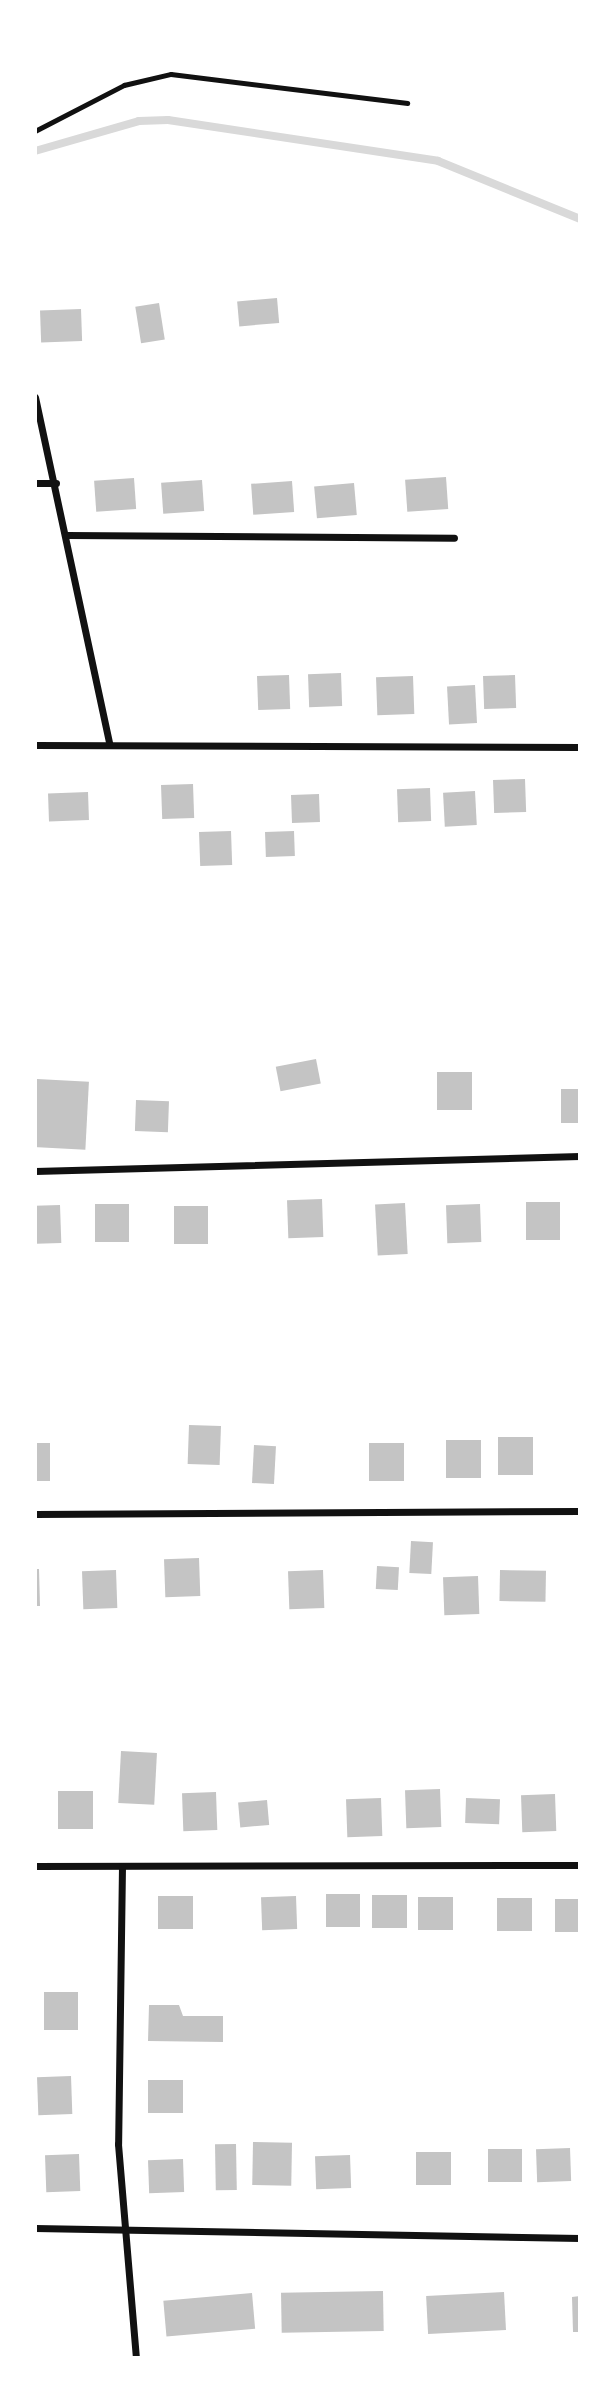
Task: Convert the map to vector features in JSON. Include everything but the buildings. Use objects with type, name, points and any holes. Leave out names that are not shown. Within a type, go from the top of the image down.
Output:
[{"type":"street","points":[[35,397],[56,483],[109,743]]},
{"type":"street","points":[[35,482],[56,483]]},
{"type":"street","points":[[67,535],[454,538]]},
{"type":"street","points":[[35,745],[109,743],[580,747]]},
{"type":"street","points":[[35,1171],[580,1156]]},
{"type":"street","points":[[35,1514],[580,1511]]},
{"type":"street","points":[[35,1866],[580,1865]]},
{"type":"street","points":[[122,1866],[118,2144],[136,2358]]},
{"type":"street","points":[[35,2228],[580,2238]]},
{"type":"path","points":[[35,131],[124,85],[171,74],[407,103]]},
{"type":"waterway","points":[[35,151],[139,121],[168,120],[438,161],[580,219]]}]
